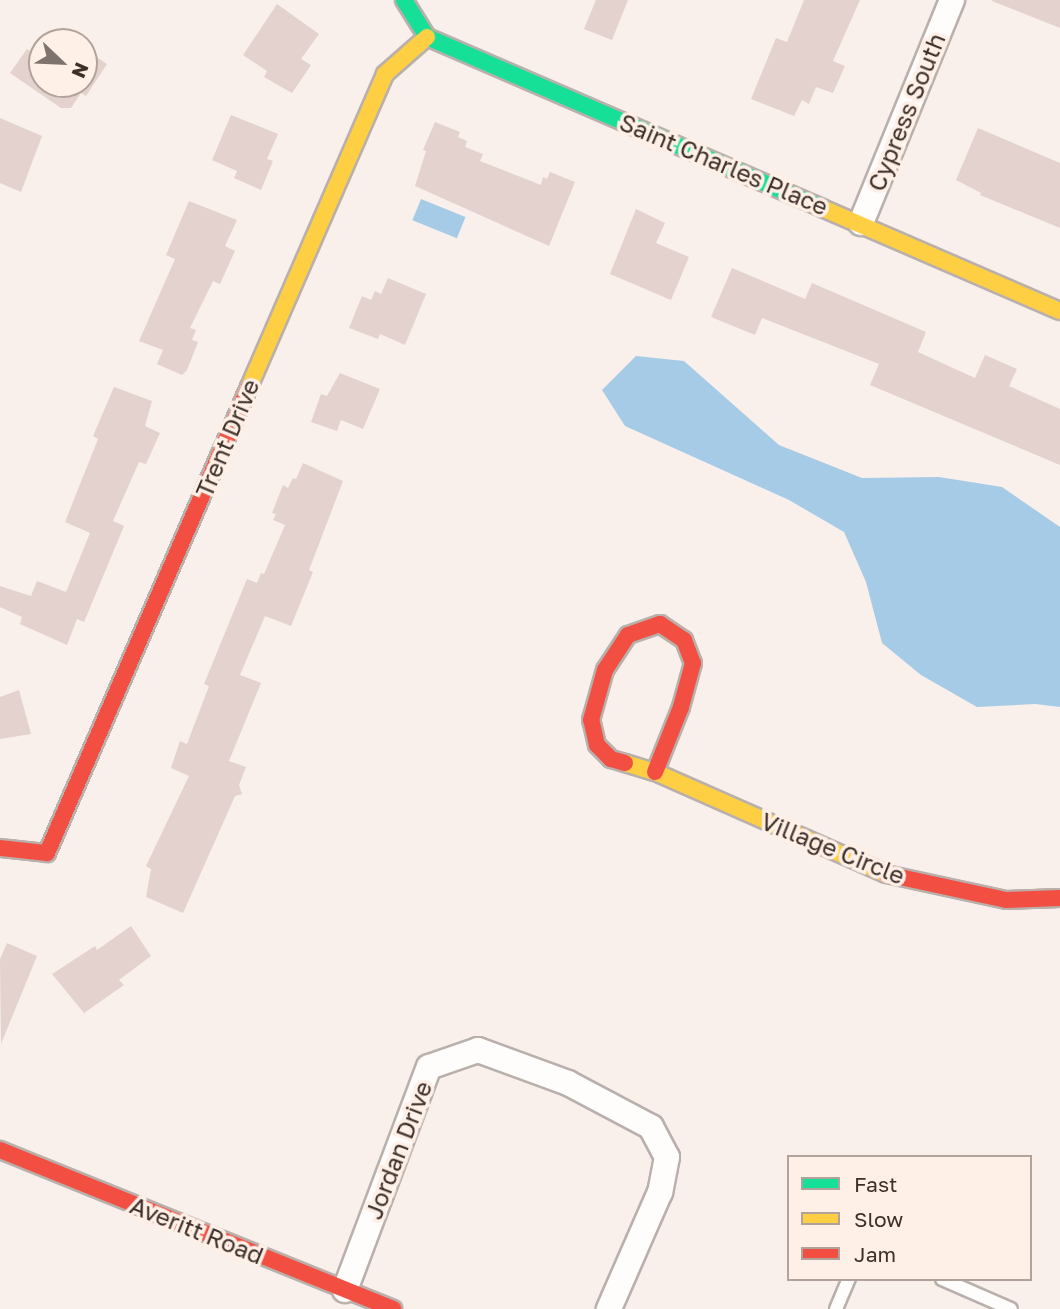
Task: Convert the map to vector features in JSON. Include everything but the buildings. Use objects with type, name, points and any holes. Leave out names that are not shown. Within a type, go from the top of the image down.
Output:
[{"type":"street","points":[[404,0],[427,37]]},
{"type":"street","name":"Cypress South","points":[[860,223],[952,0]]},
{"type":"street","name":"Saint Charles Place","points":[[427,37],[1060,311]]},
{"type":"street","name":"Trent Drive","points":[[0,848],[47,853],[385,74],[427,37]]},
{"type":"street","name":"Village Circle","points":[[655,772],[681,707],[694,663],[684,640],[660,624],[628,635],[605,670],[591,720],[597,745],[611,759],[655,772],[891,876],[1006,900],[1060,898]]},
{"type":"street","name":"Jordan Drive","points":[[345,1290],[429,1067],[478,1050],[568,1083],[651,1127],[667,1157],[660,1192],[609,1309]]},
{"type":"street","name":"Averitt Road","points":[[0,1150],[393,1309]]},
{"type":"lane","points":[[836,1309],[848,1281]]},
{"type":"lane","points":[[947,1281],[1011,1309]]},
{"type":"water","points":[[421,199],[466,217],[457,238],[412,220]]},
{"type":"water","points":[[636,356],[684,361],[779,445],[862,478],[939,477],[1002,487],[1060,527],[1060,707],[1035,704],[977,707],[921,675],[882,643],[866,582],[844,532],[789,500],[625,426],[602,390]]},
{"type":"traffic: fast","points":[[404,0],[427,37],[822,208]]},
{"type":"traffic: slow","points":[[249,387],[385,74],[427,37]]},
{"type":"traffic: slow","points":[[822,208],[1060,311]]},
{"type":"traffic: slow","points":[[625,763],[655,772],[886,874]]},
{"type":"traffic: jam","points":[[0,848],[47,853],[249,387]]},
{"type":"traffic: jam","points":[[625,763],[611,759],[597,745],[591,720],[605,670],[628,635],[660,624],[684,640],[693,663],[681,707],[655,772]]},
{"type":"traffic: jam","points":[[886,874],[1006,900],[1060,898]]},
{"type":"traffic: jam","points":[[0,1150],[393,1309]]}]
